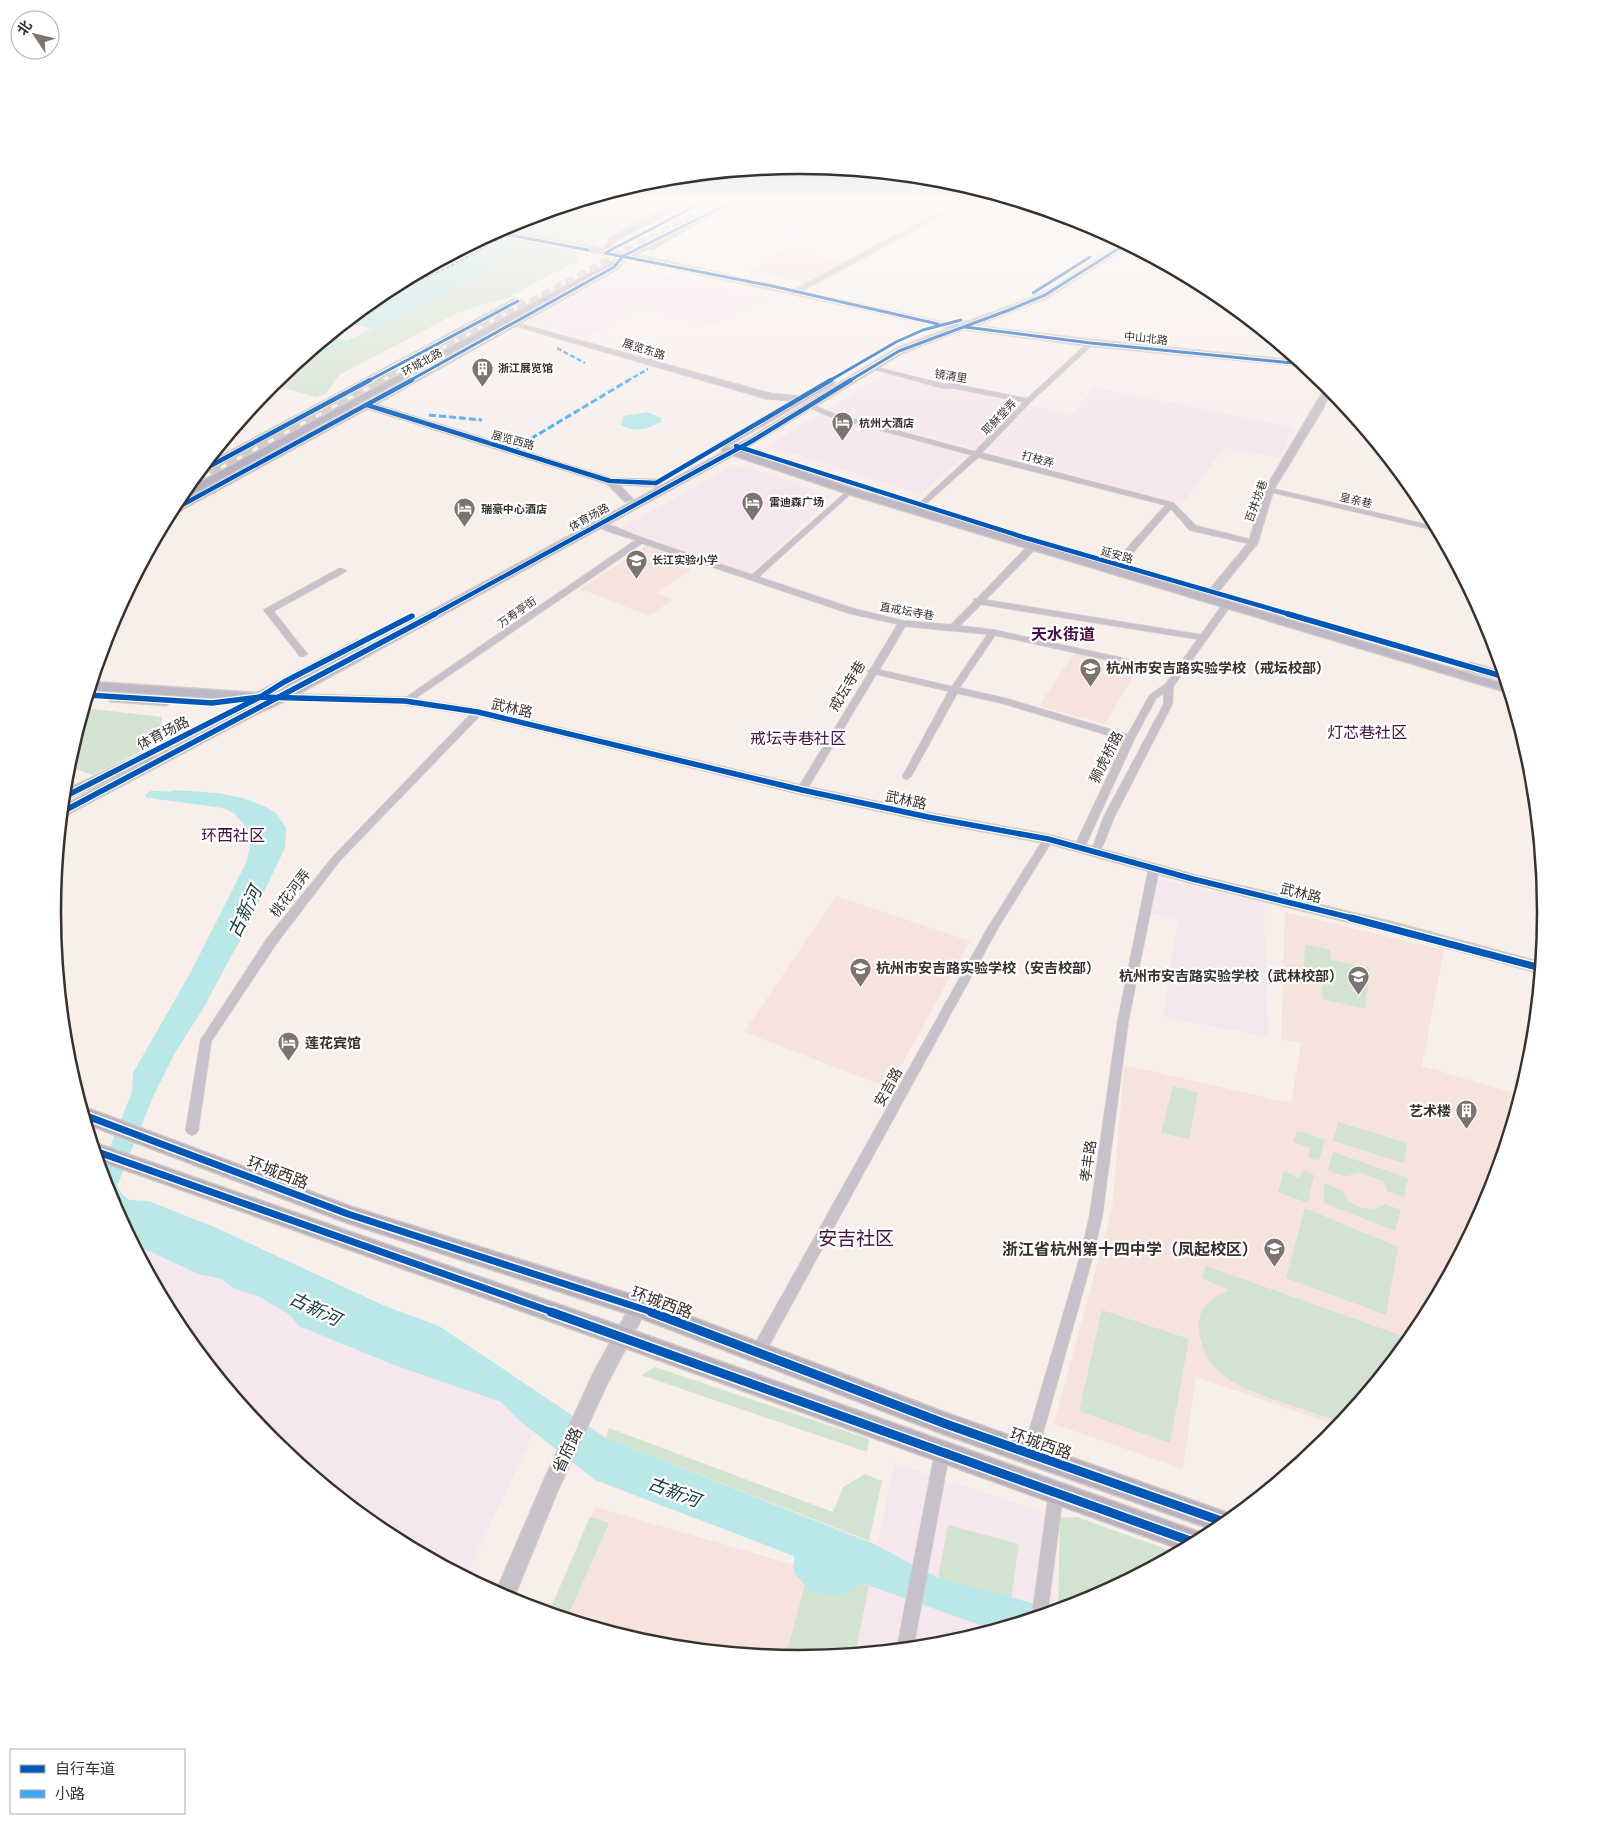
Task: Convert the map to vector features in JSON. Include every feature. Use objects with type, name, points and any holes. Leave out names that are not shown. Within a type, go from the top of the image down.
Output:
[{"type":"main road","name":"环城北路","points":[[196,489],[568,286]]},
{"type":"main road","name":"环城北路","points":[[185,503],[367,405],[580,286]]},
{"type":"main road","name":"中山北路","points":[[744,286],[893,321],[921,326],[938,324]]},
{"type":"main road","name":"中山北路","points":[[774,286],[938,324],[1090,343],[1293,363]]},
{"type":"main road","name":"体育场路","points":[[69,808],[250,712],[283,697],[600,523],[729,447],[786,407],[896,342],[938,324],[972,317],[1026,297],[1043,286]]},
{"type":"main road","name":"体育场路","points":[[71,793],[260,697],[284,682],[474,583],[656,483],[810,406],[872,367],[924,340],[1007,311],[1045,295],[1059,286]]},
{"type":"main road","name":"环城北路","points":[[213,465],[522,299]]},
{"type":"main road","name":"环城北路","points":[[206,474],[506,314],[522,299]]},
{"type":"main road","name":"延安路","points":[[729,447],[1032,547],[1503,688]]},
{"type":"main road","name":"延安路","points":[[729,447],[1117,565],[1499,675]]},
{"type":"main road","name":"武林路","points":[[97,686],[283,697]]},
{"type":"main road","name":"武林路","points":[[94,695],[212,703],[260,697]]},
{"type":"main road","name":"环城西路","points":[[93,1118],[348,1214],[639,1307],[1030,1453],[1219,1519]]},
{"type":"main road","points":[[102,1153],[623,1337],[1187,1540]]},
{"type":"street","points":[[797,291],[806,286]]},
{"type":"street","name":"展览东路","points":[[513,323],[769,396],[800,399]]},
{"type":"street","name":"耶稣堂弄","points":[[921,506],[978,454],[1028,402],[1090,343]]},
{"type":"street","name":"镜清里","points":[[872,367],[943,386],[954,386],[1028,402]]},
{"type":"street","name":"百井坊巷","points":[[1212,593],[1253,543],[1269,490],[1325,394]]},
{"type":"street","name":"展览东路","points":[[769,396],[786,407]]},
{"type":"street","name":"展览西路","points":[[367,405],[610,481],[656,483]]},
{"type":"street","name":"打枝弄","points":[[810,406],[832,415],[909,437],[1171,504]]},
{"type":"street","name":"展览西路","points":[[610,481],[628,499]]},
{"type":"street","points":[[754,577],[851,486]]},
{"type":"street","name":"皇亲巷","points":[[1269,490],[1429,527]]},
{"type":"street","points":[[1117,565],[1171,504],[1193,528],[1253,543]]},
{"type":"street","name":"直戒坛寺巷","points":[[600,523],[640,540],[852,611],[903,623],[993,632],[1178,673]]},
{"type":"street","name":"万寿亭街","points":[[405,701],[640,540]]},
{"type":"street","points":[[952,629],[977,601],[1032,547]]},
{"type":"street","points":[[303,654],[268,610],[342,571]]},
{"type":"street","points":[[977,601],[1204,638]]},
{"type":"street","name":"狮虎桥路","points":[[1079,848],[1130,739],[1153,697],[1169,686],[1228,605]]},
{"type":"street","name":"戒坛寺巷","points":[[802,790],[872,671],[903,623]]},
{"type":"street","points":[[907,776],[955,688],[993,632]]},
{"type":"street","points":[[872,671],[1004,700],[1130,739]]},
{"type":"street","name":"狮虎桥路","points":[[1096,852],[1110,817],[1168,704],[1169,686]]},
{"type":"street","name":"武林路","points":[[283,697],[405,701],[478,712],[802,790],[928,817],[1048,838],[1154,868],[1398,929],[1535,966]]},
{"type":"street","name":"桃花河弄","points":[[192,1130],[206,1040],[271,942],[337,858],[478,712]]},
{"type":"street","name":"安吉路","points":[[758,1352],[993,928],[1048,838]]},
{"type":"street","name":"孝丰路","points":[[1030,1453],[1088,1251],[1096,1215],[1123,1020],[1154,868]]},
{"type":"street","name":"省府路","points":[[507,1590],[551,1485],[601,1376],[639,1307]]},
{"type":"street","points":[[906,1642],[942,1453]]},
{"type":"street","points":[[1040,1610],[1056,1493]]},
{"type":"shaded area","points":[[594,286],[718,286],[774,298],[717,323],[708,324],[637,308],[583,338],[529,322]]},
{"type":"shaded area","points":[[886,373],[941,388],[951,387],[1072,414],[1095,387],[1293,427],[1280,458],[1224,447],[1183,504],[971,447],[913,433],[911,435],[827,410]]},
{"type":"shaded area","points":[[819,413],[966,455],[921,494],[770,446]]},
{"type":"shaded area","points":[[748,467],[832,496],[749,575],[621,528],[727,469]]},
{"type":"shaded area","name":"长江实验小学","points":[[653,541],[687,553],[673,563],[691,570],[657,593],[672,600],[649,616],[580,589]]},
{"type":"shaded area","name":"杭州市安吉路实验学校（戒坛校部）","points":[[1074,653],[1139,667],[1105,724],[1039,706]]},
{"type":"shaded area","points":[[1157,879],[1260,902],[1264,907],[1268,1037],[1163,1017],[1178,920],[1151,913]]},
{"type":"shaded area","name":"杭州市安吉路实验学校（安吉校部）","points":[[836,896],[970,941],[889,1088],[744,1032]]},
{"type":"shaded area","name":"浙江省杭州第十四中学（凤起校区）","points":[[1285,912],[1444,950],[1422,1066],[1515,1093],[1499,1149],[1482,1195],[1462,1239],[1439,1281],[1385,1361],[1355,1399],[1332,1424],[1196,1377],[1183,1469],[1054,1424],[1112,1209],[1124,1065],[1291,1103],[1301,1043],[1281,1039]]},
{"type":"shaded area","points":[[136,1238],[174,1257],[508,1396],[534,1432],[468,1571],[389,1526],[350,1498],[277,1434],[244,1399],[186,1322],[160,1281]]},
{"type":"shaded area","points":[[894,1463],[1060,1518],[1053,1605],[991,1625],[944,1636],[848,1649],[794,1650],[869,1586]]},
{"type":"shaded area","points":[[595,1507],[809,1569],[787,1650],[751,1649],[655,1636],[608,1625],[551,1607]]},
{"type":"green space","points":[[458,286],[529,286],[509,297],[459,312],[339,375],[326,394],[316,397],[281,387],[313,357],[406,314]]},
{"type":"green space","points":[[90,709],[162,717],[160,742],[93,775],[75,769]]},
{"type":"green space","points":[[1305,944],[1330,950],[1331,960],[1370,968],[1365,1009],[1323,999],[1322,983],[1303,981]]},
{"type":"green space","points":[[1173,1086],[1198,1093],[1189,1139],[1161,1133]]},
{"type":"green space","points":[[1338,1122],[1407,1143],[1404,1163],[1333,1141]]},
{"type":"green space","points":[[1297,1132],[1306,1133],[1325,1140],[1319,1161],[1308,1157],[1311,1148],[1293,1142]]},
{"type":"green space","points":[[1333,1152],[1408,1178],[1404,1197],[1387,1191],[1384,1181],[1358,1172],[1346,1177],[1328,1170]]},
{"type":"green space","points":[[1303,1170],[1314,1175],[1308,1203],[1278,1192],[1284,1171],[1299,1178]]},
{"type":"green space","points":[[1324,1183],[1343,1191],[1349,1202],[1362,1208],[1376,1209],[1385,1204],[1401,1210],[1395,1231],[1324,1203]]},
{"type":"green space","points":[[1305,1208],[1398,1247],[1386,1315],[1286,1278]]},
{"type":"green space","points":[[1206,1266],[1403,1336],[1355,1399],[1335,1420],[1269,1398],[1241,1386],[1217,1370],[1208,1358],[1202,1345],[1199,1321],[1207,1304],[1229,1290],[1201,1278]]},
{"type":"green space","points":[[1102,1310],[1189,1339],[1170,1443],[1079,1411]]},
{"type":"green space","points":[[655,1367],[869,1439],[867,1452],[641,1375]]},
{"type":"green space","points":[[609,1428],[833,1512],[843,1487],[865,1474],[882,1481],[869,1541],[606,1438]]},
{"type":"green space","points":[[590,1517],[609,1523],[569,1613],[552,1607]]},
{"type":"green space","points":[[1077,1517],[1170,1550],[1126,1574],[1058,1603],[1060,1518]]},
{"type":"green space","points":[[948,1525],[1019,1544],[1011,1599],[938,1578]]},
{"type":"green space","points":[[816,1566],[869,1586],[856,1648],[787,1650],[809,1569]]},
{"type":"water","points":[[408,286],[458,286],[406,314],[312,358],[350,326]]},
{"type":"water","points":[[647,412],[661,418],[661,422],[637,430],[621,425],[623,416]]},
{"type":"water","points":[[174,790],[217,793],[243,798],[276,813],[286,828],[285,848],[247,927],[204,1007],[175,1053],[153,1097],[117,1186],[122,1194],[129,1200],[148,1201],[212,1226],[385,1306],[439,1326],[606,1438],[874,1544],[938,1578],[1047,1607],[984,1627],[862,1583],[840,1596],[812,1593],[794,1573],[794,1556],[595,1480],[520,1421],[501,1402],[394,1365],[299,1326],[290,1315],[260,1297],[233,1288],[222,1279],[198,1274],[142,1248],[117,1195],[104,1161],[132,1092],[133,1073],[192,970],[246,863],[251,841],[245,826],[235,814],[223,808],[156,799]]},
{"type":"pier","points":[[353,324],[371,329],[347,341],[336,338]]},
{"type":"waterway","name":"古新河","points":[[151,795],[183,796]]},
{"type":"tunnel","points":[[424,361],[562,286]]},
{"type":"tunnel","points":[[375,381],[432,351]]},
{"type":"tunnel","points":[[208,471],[378,380]]},
{"type":"marked path","points":[[557,348],[585,363]]},
{"type":"marked path","points":[[515,451],[527,441],[648,369]]},
{"type":"marked path","points":[[429,415],[482,420]]},
{"type":"cycle path","points":[[185,503],[367,405],[580,286]]},
{"type":"cycle path","points":[[773,286],[938,324]]},
{"type":"cycle path","points":[[1033,293],[1044,286]]},
{"type":"cycle path","points":[[69,808],[250,712],[283,697],[752,441],[899,351],[1027,303],[1061,286]]},
{"type":"cycle path","points":[[213,465],[518,301]]},
{"type":"cycle path","points":[[656,483],[896,342],[923,330],[961,320]]},
{"type":"cycle path","points":[[965,327],[1091,343],[1293,363]]},
{"type":"cycle path","points":[[367,405],[610,481],[656,483]]},
{"type":"cycle path","points":[[736,446],[1026,538],[1499,675]]},
{"type":"cycle path","points":[[71,793],[260,697],[284,682],[412,616]]},
{"type":"cycle path","points":[[94,695],[212,703],[260,697],[405,701],[478,712],[802,790],[928,817],[1048,839],[1193,879],[1398,929],[1535,966]]},
{"type":"cycle path","points":[[90,1117],[348,1214],[639,1307],[946,1424],[1218,1520]]},
{"type":"cycle path","points":[[102,1153],[623,1337],[1187,1540]]},
{"type":"place","name":"浙江展览馆","points":[[482,387]]},
{"type":"place","name":"杭州大酒店","points":[[843,442]]},
{"type":"place","name":"雷迪森广场","points":[[753,521]]},
{"type":"place","name":"瑞豪中心酒店","points":[[465,528]]},
{"type":"place","name":"长江实验小学","points":[[636,579]]},
{"type":"place","name":"杭州市安吉路实验学校（戒坛校部）","points":[[1090,687]]},
{"type":"place","name":"杭州市安吉路实验学校（安吉校部）","points":[[860,987]]},
{"type":"place","name":"杭州市安吉路实验学校（武林校部）","points":[[1359,995]]},
{"type":"place","name":"莲花宾馆","points":[[289,1062]]},
{"type":"place","name":"艺术楼","points":[[1467,1130]]},
{"type":"place","name":"浙江省杭州第十四中学（凤起校区）","points":[[1274,1268]]},
{"type":"district","name":"天水街道","points":[[1063,634]]},
{"type":"district","name":"灯芯巷社区","points":[[1367,732]]},
{"type":"district","name":"戒坛寺巷社区","points":[[798,738]]},
{"type":"district","name":"环西社区","points":[[233,835]]},
{"type":"district","name":"安吉社区","points":[[856,1238]]}]
